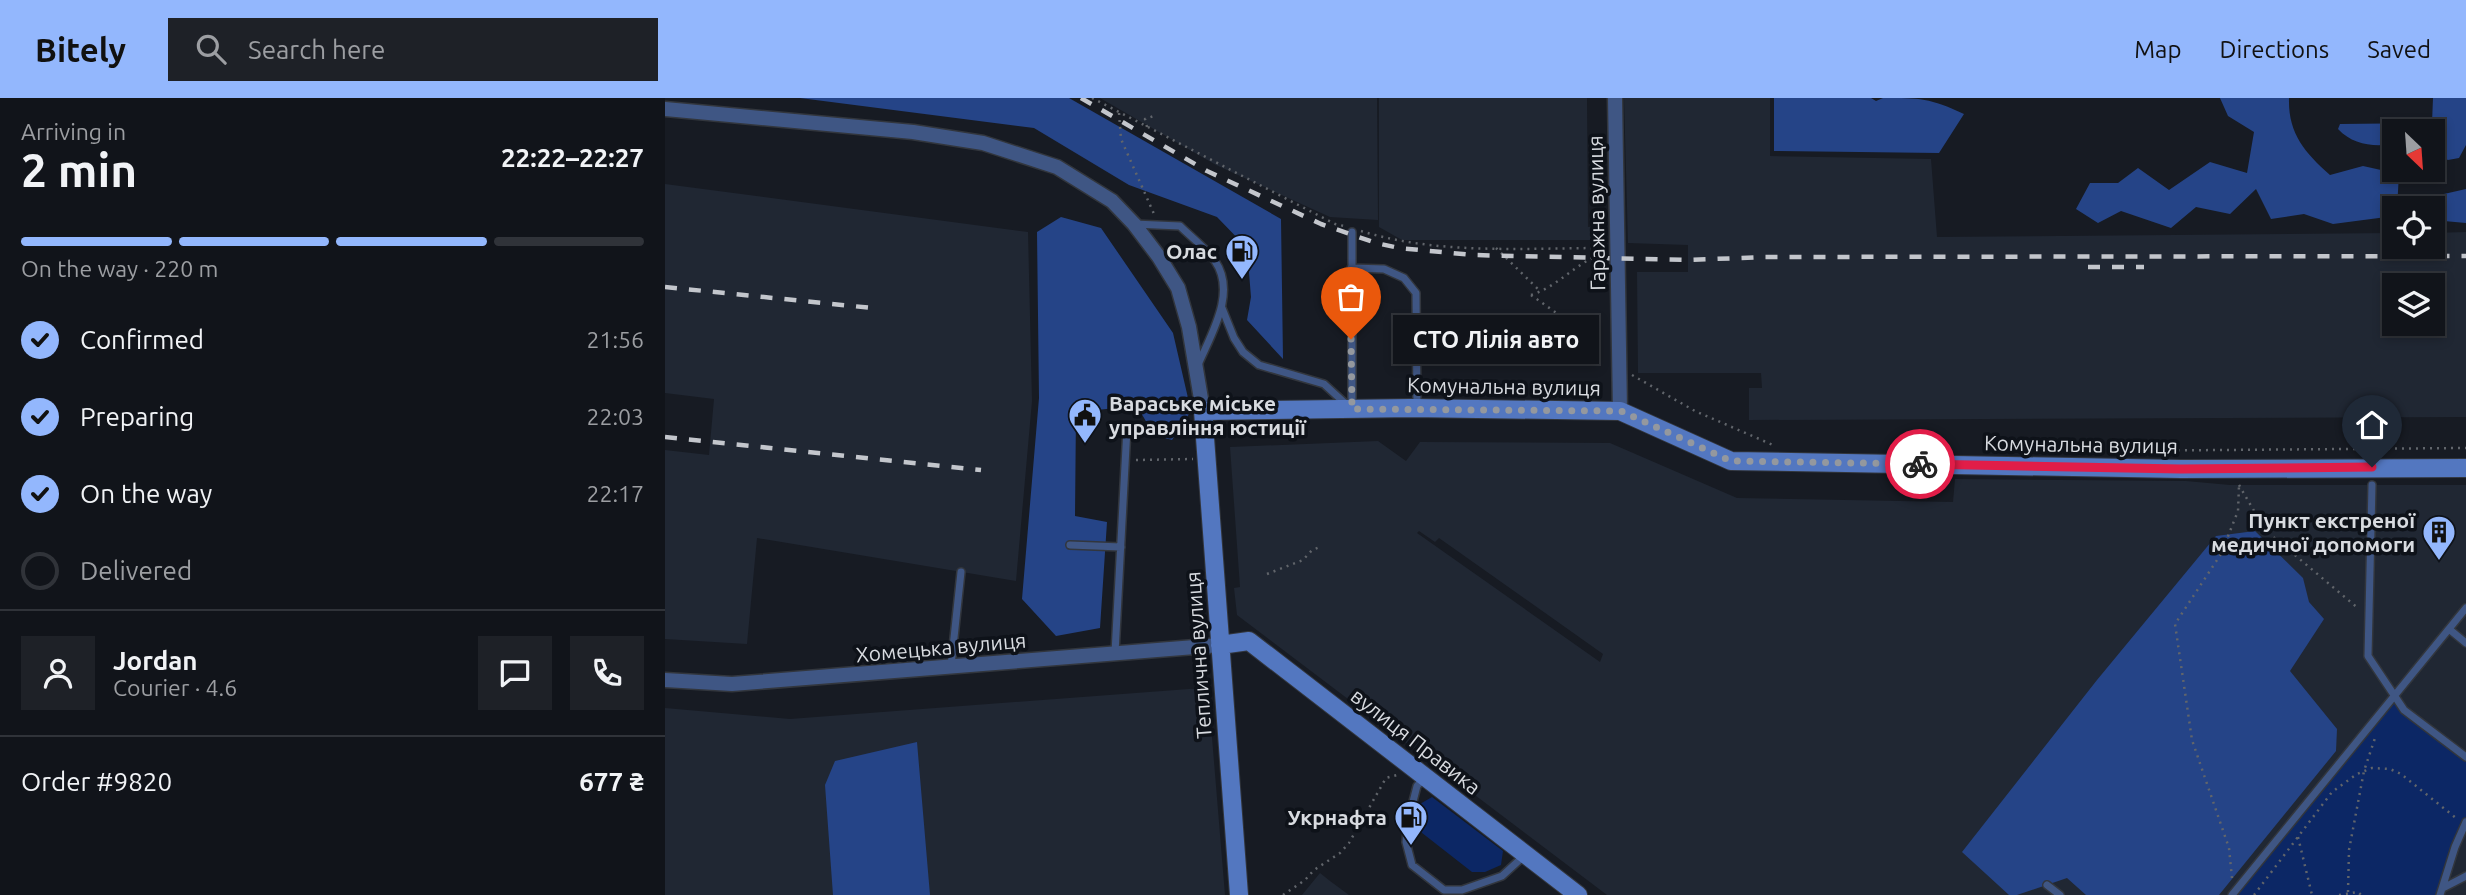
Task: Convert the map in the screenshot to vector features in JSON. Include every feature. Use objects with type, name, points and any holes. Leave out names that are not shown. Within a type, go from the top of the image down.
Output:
[{"type":"street","name":"Гаражна вулиця","points":[[1615,98],[1621,411]]},
{"type":"street","points":[[665,109],[913,132],[983,144],[1057,167],[1112,201],[1135,224],[1178,288],[1189,327],[1203,411]]},
{"type":"street","name":"Комунальна вулиця","points":[[1203,411],[1417,408],[1621,411],[1731,461],[2239,477],[2466,468]]},
{"type":"street","name":"Теплична вулиця","points":[[1203,411],[1239,895]]},
{"type":"street","name":"вулиця Правика","points":[[1220,645],[1249,641],[1579,895]]},
{"type":"street","name":"Хомецька вулиця","points":[[665,680],[732,684],[1220,645]]},
{"type":"lane","points":[[1135,224],[1180,226],[1216,261],[1222,283],[1222,308],[1243,352],[1259,365],[1324,384],[1352,409]]},
{"type":"lane","points":[[1352,232],[1352,409]]},
{"type":"lane","points":[[1351,268],[1384,270],[1404,278],[1416,293],[1417,408]]},
{"type":"lane","points":[[1197,369],[1222,308]]},
{"type":"lane","points":[[1115,654],[1127,428]]},
{"type":"lane","points":[[2372,485],[2368,656],[2404,710],[2466,757]]},
{"type":"lane","points":[[1070,545],[1121,547]]},
{"type":"lane","points":[[951,667],[961,572]]},
{"type":"lane","points":[[2233,894],[2466,608]]},
{"type":"lane","points":[[2449,629],[2466,643]]},
{"type":"lane","points":[[1425,777],[1417,786],[1406,842],[1412,865],[1444,890],[1462,890],[1502,876],[1526,854]]},
{"type":"lane","points":[[2442,891],[2465,823]]},
{"type":"lane","points":[[2442,891],[2466,876]]},
{"type":"lane","points":[[2047,885],[2060,895]]},
{"type":"path","points":[[1092,98],[1335,224],[1380,237],[1433,246],[1618,249]]},
{"type":"path","points":[[1100,98],[1101,103]]},
{"type":"path","points":[[1119,113],[1121,139],[1158,225]]},
{"type":"path","points":[[1148,128],[1145,119],[1154,116]]},
{"type":"path","points":[[1219,164],[1223,158]]},
{"type":"path","points":[[1495,247],[1541,292]]},
{"type":"path","points":[[1572,328],[1565,319],[1531,295],[1549,289],[1592,257],[1618,249]]},
{"type":"path","points":[[1620,369],[1695,411],[1779,448]]},
{"type":"path","points":[[2090,451],[2466,448]]},
{"type":"path","points":[[1147,460],[1177,459]]},
{"type":"path","points":[[2239,477],[2265,530],[2361,611]]},
{"type":"path","points":[[2233,894],[2229,848],[2192,740],[2175,624],[2221,554],[2238,511],[2239,477]]},
{"type":"path","points":[[1267,574],[1303,560],[1312,550],[1320,547]]},
{"type":"path","points":[[2348,892],[2349,850],[2364,771],[2374,747],[2378,718]]},
{"type":"path","points":[[2254,895],[2332,792],[2357,774],[2372,768],[2390,769],[2401,774],[2465,823]]},
{"type":"path","points":[[1283,895],[1349,844],[1386,778],[1402,774]]},
{"type":"path","points":[[2298,837],[2312,895]]},
{"type":"path","points":[[2339,895],[2348,892],[2358,892],[2361,895]]},
{"type":"shaded area","points":[[800,98],[1069,98],[1281,219],[1283,359],[1247,320],[1251,297],[1247,248],[1217,217],[1129,185],[1034,128]]},
{"type":"shaded area","points":[[1100,98],[1377,98],[1378,220],[1330,217],[1216,165]]},
{"type":"shaded area","points":[[1379,98],[1587,98],[1588,227],[1603,227],[1603,240],[1402,240],[1379,227]]},
{"type":"shaded area","points":[[1624,98],[1770,98],[1770,156],[1931,159],[1937,237],[2382,233],[2382,259],[2445,259],[2445,233],[2466,232],[2466,417],[1749,420],[1749,388],[1762,388],[1761,373],[1638,373],[1637,272],[1688,272],[1688,245],[1628,243]]},
{"type":"shaded area","points":[[1774,98],[1871,98],[1876,101],[1883,98],[1916,99],[1933,102],[1964,114],[1939,153],[1774,151]]},
{"type":"shaded area","points":[[2220,98],[2289,98],[2291,122],[2299,141],[2330,175],[2363,166],[2382,170],[2382,182],[2399,182],[2398,196],[2382,196],[2382,218],[2333,224],[2304,214],[2271,219],[2256,189],[2230,214],[2196,207],[2171,228],[2121,211],[2098,223],[2076,209],[2090,183],[2118,183],[2138,168],[2169,190],[2210,162],[2247,173],[2254,132],[2228,116]]},
{"type":"shaded area","points":[[2433,98],[2466,98],[2466,145],[2459,158],[2445,159],[2445,119],[2432,119]]},
{"type":"shaded area","points":[[2340,124],[2382,124],[2382,145],[2364,144],[2350,139],[2338,129]]},
{"type":"shaded area","points":[[665,184],[1028,232],[1032,401],[1016,581],[757,538],[747,644],[665,639],[665,450],[709,455],[714,399],[665,393]]},
{"type":"shaded area","points":[[2466,189],[2466,223],[2445,221],[2445,196],[2435,196]]},
{"type":"shaded area","points":[[1061,217],[1101,228],[1173,333],[1191,411],[1172,440],[1154,435],[1137,406],[1076,412],[1075,516],[1107,522],[1100,628],[1056,636],[1022,599],[1039,398],[1037,232]]},
{"type":"shaded area","points":[[1378,441],[1406,461],[1420,442],[1610,443],[1737,498],[1953,502],[1955,479],[2186,481],[2230,485],[2466,485],[2466,895],[1607,895],[1237,615],[1234,588],[1240,587],[1230,447]],"holes":[[[1419,531],[1435,542],[1439,538],[1603,654],[1600,662],[1417,533]]]},
{"type":"shaded area","points":[[2255,531],[2303,578],[2309,602],[2324,619],[2290,671],[2337,729],[2336,751],[2219,895],[2086,895],[2067,878],[2017,895],[2009,895],[1962,852],[2097,680],[2216,536]]},
{"type":"shaded area","points":[[1208,689],[1225,895],[665,895],[665,708],[790,719]]},
{"type":"shaded area","points":[[2396,696],[2404,710],[2466,757],[2466,822],[2440,895],[2232,895]]},
{"type":"shaded area","points":[[917,742],[930,895],[833,895],[825,785],[835,761]]},
{"type":"shaded area","points":[[1432,797],[1503,851],[1501,865],[1485,872],[1472,872],[1417,829],[1420,804]]},
{"type":"shaded area","points":[[1320,873],[1330,881],[1349,895],[1302,895]]},
{"type":"railway","points":[[1081,98],[1207,171],[1321,224],[1399,248],[1473,255],[1688,260],[1765,257],[2466,256]]},
{"type":"railway","points":[[2088,267],[2144,267]]},
{"type":"railway","points":[[665,287],[872,308]]},
{"type":"railway","points":[[665,437],[981,470]]},
{"type":"way so far","points":[[1351,339],[1352,409],[1621,411],[1731,461],[1920,464]]},
{"type":"place","name":"Олас","points":[[1242,281]]},
{"type":"place","name":"СТО Лілія авто","points":[[1351,339]]},
{"type":"place","name":"Вараське міське управління юстиції","points":[[1085,445]]},
{"type":"place","name":"Пункт екстреної медичної допомоги","points":[[2439,562]]},
{"type":"place","name":"Укрнафта","points":[[1411,847]]},
{"type":"route","points":[[1920,464],[2181,469],[2372,467]]}]
